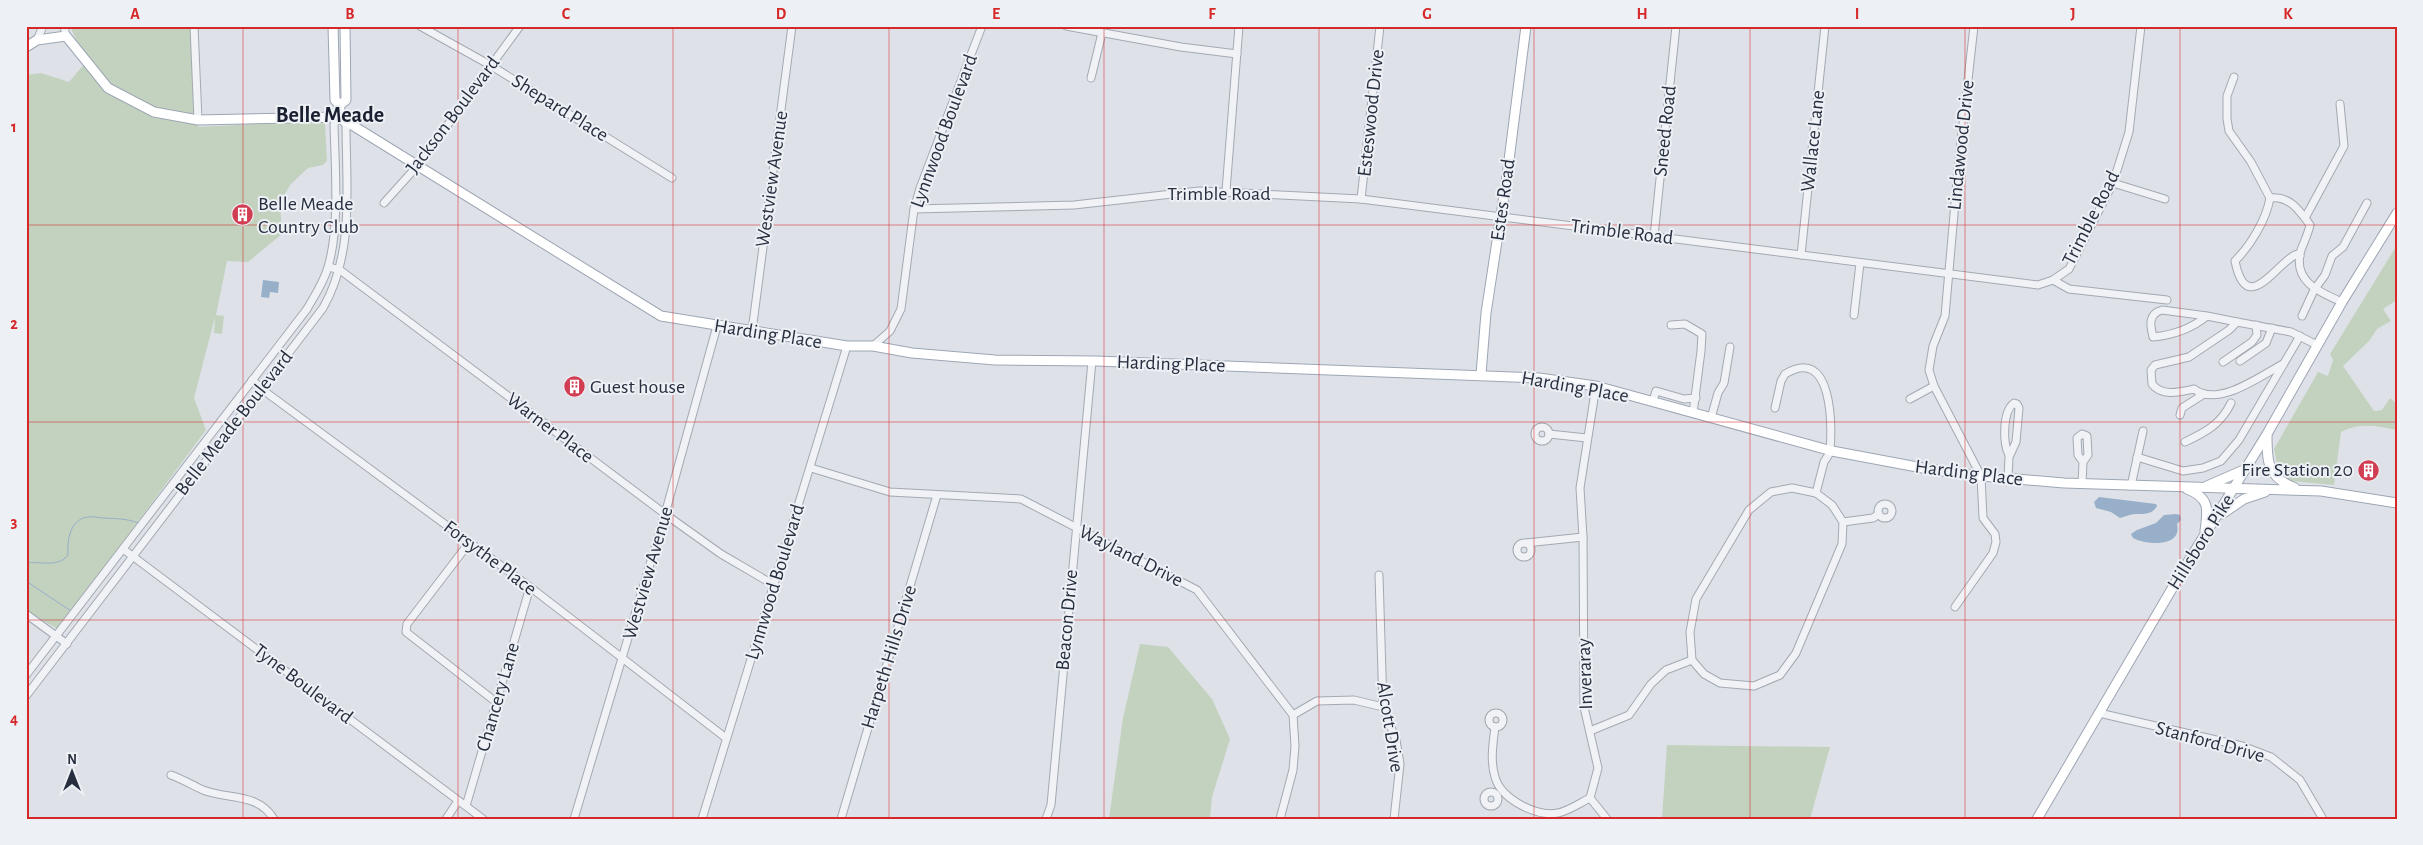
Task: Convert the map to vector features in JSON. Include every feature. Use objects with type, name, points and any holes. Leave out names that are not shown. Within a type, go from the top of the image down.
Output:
[{"type":"main road","name":"Belle Meade Boulevard","points":[[333,26],[335,100],[340,105]]},
{"type":"main road","name":"Belle Meade Boulevard","points":[[339,116],[340,105],[346,100],[345,26]]},
{"type":"main road","name":"Estes Road","points":[[1481,374],[1486,313],[1501,218],[1526,26]]},
{"type":"main road","points":[[26,48],[37,40],[66,36],[108,88],[154,112],[198,120],[339,116]]},
{"type":"main road","name":"Harding Place","points":[[339,116],[661,316],[847,346],[873,346],[912,353],[991,360],[1092,361],[1481,374],[1550,379],[1596,386],[1830,451],[1877,461],[1981,476],[2082,484],[2273,489],[2338,493],[2397,503]]},
{"type":"main road","name":"Hillsboro Pike","points":[[2037,819],[2267,434],[2342,302],[2397,213]]},
{"type":"main road","points":[[2267,434],[2267,454],[2274,477],[2302,491]]},
{"type":"main road","points":[[2200,488],[2224,480],[2246,469]]},
{"type":"main road","points":[[2182,488],[2201,495],[2206,506],[2205,536]]},
{"type":"main road","points":[[2213,523],[2228,508],[2244,499],[2273,489]]},
{"type":"street","points":[[37,40],[43,26]]},
{"type":"street","points":[[64,26],[66,36]]},
{"type":"street","points":[[194,26],[198,120]]},
{"type":"street","name":"Shepard Place","points":[[420,26],[490,65],[672,178]]},
{"type":"street","name":"Jackson Boulevard","points":[[384,203],[419,164],[520,26]]},
{"type":"street","name":"Westview Avenue","points":[[752,331],[792,26]]},
{"type":"street","name":"Lynnwood Boulevard","points":[[873,346],[890,331],[901,309],[914,209],[923,178],[982,26]]},
{"type":"street","points":[[1066,26],[1181,47],[1237,54]]},
{"type":"street","points":[[1226,191],[1239,26]]},
{"type":"street","name":"Esteswood Drive","points":[[1361,199],[1380,26]]},
{"type":"street","name":"Sneed Road","points":[[1654,236],[1676,26]]},
{"type":"street","name":"Wallace Lane","points":[[1801,255],[1825,26]]},
{"type":"street","name":"Lindawood Drive","points":[[1949,274],[1958,169],[1974,26]]},
{"type":"street","name":"Trimble Road","points":[[914,209],[1074,205],[1147,195],[1226,191],[1361,199],[2038,286],[2053,280],[2069,269],[2113,183],[2129,132],[2141,26]]},
{"type":"street","points":[[1091,78],[1102,33]]},
{"type":"street","points":[[2234,77],[2228,96],[2226,119],[2229,131],[2251,162],[2270,198]]},
{"type":"street","points":[[2305,218],[2344,146],[2340,104]]},
{"type":"street","name":"Belle Meade Boulevard","points":[[26,675],[307,309],[321,286],[328,267],[334,239],[334,124],[339,116],[346,124],[346,220],[344,250],[333,290],[323,308],[26,696]]},
{"type":"street","points":[[2113,183],[2165,200]]},
{"type":"street","points":[[2270,198],[2276,197],[2299,208],[2310,224],[2300,256],[2302,277],[2314,290],[2342,302]]},
{"type":"street","points":[[2270,198],[2254,237],[2246,250],[2235,261],[2243,283],[2250,286],[2259,284],[2272,277],[2288,258],[2298,254],[2300,256]]},
{"type":"street","points":[[2302,316],[2314,290],[2325,275],[2332,256],[2343,247],[2367,203]]},
{"type":"street","points":[[1854,316],[1860,263]]},
{"type":"street","name":"Warner Place","points":[[328,267],[340,270],[721,554],[774,585]]},
{"type":"street","points":[[1949,274],[1945,316],[1930,358],[1929,370],[1934,386],[1981,476],[1984,518],[1995,534],[1996,542],[1993,553],[1955,607]]},
{"type":"street","points":[[2053,280],[2069,289],[2167,300]]},
{"type":"street","points":[[2207,316],[2197,324],[2173,335],[2153,337],[2150,326],[2152,315],[2162,310],[2207,316],[2291,332],[2317,345]]},
{"type":"street","points":[[2237,322],[2229,330],[2189,357],[2155,365],[2151,370],[2152,384],[2163,392],[2180,392],[2194,389],[2204,394],[2218,395],[2229,392],[2283,364]]},
{"type":"street","points":[[1671,325],[1685,324],[1702,334],[1693,413]]},
{"type":"street","points":[[2223,362],[2252,342],[2257,335],[2256,325]]},
{"type":"street","name":"Westview Avenue","points":[[574,819],[623,658],[718,326]]},
{"type":"street","points":[[2240,361],[2266,344],[2272,328]]},
{"type":"street","points":[[2137,458],[2183,471],[2203,468],[2221,461],[2238,440],[2300,336]]},
{"type":"street","name":"Lynnwood Boulevard","points":[[702,819],[847,346]]},
{"type":"street","points":[[1711,418],[1718,393],[1724,383],[1730,347]]},
{"type":"street","name":"Beacon Drive","points":[[1046,819],[1050,805],[1092,361]]},
{"type":"street","points":[[1775,408],[1781,381],[1785,374],[1801,368],[1812,371],[1823,382],[1828,395],[1832,423],[1830,451],[1824,462],[1816,493]]},
{"type":"street","name":"Forsythe Place","points":[[252,380],[530,587],[726,738]]},
{"type":"street","name":"Inveraray","points":[[1590,798],[1598,768],[1584,707],[1583,537],[1580,488],[1586,438],[1596,386]]},
{"type":"street","points":[[1910,399],[1934,386]]},
{"type":"street","points":[[1653,402],[1656,391],[1684,399],[1696,398]]},
{"type":"street","points":[[2180,415],[2182,408],[2204,394]]},
{"type":"street","points":[[2008,478],[2009,455],[2016,442],[2019,408],[2014,403],[2010,406],[2007,416],[2005,446],[2009,455]]},
{"type":"street","points":[[2185,442],[2213,428],[2226,414],[2231,403]]},
{"type":"street","points":[[2131,486],[2143,431]]},
{"type":"street","points":[[1549,434],[1586,438]]},
{"type":"street","points":[[2082,484],[2083,462]]},
{"type":"street","name":"Wayland Drive","points":[[811,468],[890,492],[1021,499],[1075,526],[1197,590],[1293,716]]},
{"type":"street","points":[[1792,488],[1816,493],[1832,505],[1842,522],[1842,544],[1796,653],[1780,674],[1754,686],[1720,683],[1704,674],[1692,660],[1690,632],[1696,599],[1749,510],[1771,492],[1792,488]]},
{"type":"street","name":"Harpeth Hills Drive","points":[[840,819],[936,495]]},
{"type":"street","points":[[1842,522],[1873,518],[1879,514]]},
{"type":"street","points":[[1526,543],[1583,537]]},
{"type":"street","points":[[469,543],[407,624],[406,632],[496,702]]},
{"type":"street","name":"Tyne Boulevard","points":[[123,549],[483,819]]},
{"type":"street","name":"Alcott Drive","points":[[1379,575],[1383,707],[1396,740],[1400,764],[1394,819]]},
{"type":"street","name":"Chancery Lane","points":[[466,806],[530,587]]},
{"type":"street","points":[[26,614],[67,644]]},
{"type":"street","points":[[1590,732],[1629,715],[1651,684],[1666,670],[1692,660]]},
{"type":"street","points":[[1280,819],[1293,770],[1295,746],[1293,716],[1317,702],[1354,700],[1383,707]]},
{"type":"street","name":"Stanford Drive","points":[[2099,713],[2242,746],[2271,757],[2300,780],[2323,819]]},
{"type":"street","points":[[1495,727],[1493,766],[1495,779],[1518,804],[1531,811],[1558,813],[1590,798],[1607,819]]},
{"type":"street","points":[[171,775],[205,791],[252,800],[266,809],[274,819]]},
{"type":"street","points":[[1496,795],[1504,790]]},
{"type":"street","points":[[446,819],[458,801]]},
{"type":"green space","name":"Belle Meade","points":[[70,26],[195,26],[200,74],[198,127],[317,121],[325,124],[327,161],[323,165],[308,168],[291,184],[280,202],[282,234],[248,262],[227,261],[216,315],[224,316],[222,334],[214,333],[215,317],[194,398],[206,430],[58,629],[26,611],[26,75],[41,73],[69,82],[86,62]]},
{"type":"green space","points":[[2397,245],[2397,300],[2383,309],[2391,321],[2377,329],[2369,341],[2343,366],[2374,411],[2382,410],[2390,398],[2397,404],[2397,430],[2362,426],[2341,432],[2334,485],[2290,481],[2278,469],[2274,449],[2318,372],[2328,376],[2333,360],[2330,354]]},
{"type":"green space","points":[[1140,644],[1168,647],[1212,699],[1230,739],[1212,797],[1210,819],[1109,819],[1123,718]]},
{"type":"green space","points":[[1667,745],[1830,747],[1810,819],[1662,819]]},
{"type":"water","points":[[263,280],[279,282],[278,293],[270,292],[269,298],[261,297]]},
{"type":"water","points":[[2099,497],[2156,504],[2157,506],[2148,513],[2133,514],[2120,518],[2111,512],[2096,508],[2094,502]]},
{"type":"water","points":[[2164,515],[2180,515],[2181,520],[2177,524],[2177,532],[2169,541],[2162,543],[2146,542],[2133,538],[2131,534],[2156,523]]},
{"type":"waterway","points":[[26,563],[54,563],[64,559],[68,555],[69,537],[73,526],[82,519],[88,517],[121,519],[138,523]]},
{"type":"waterway","points":[[26,581],[71,611]]},
{"type":"place","name":"Belle Meade Country Club","points":[[242,215]]},
{"type":"place","name":"Guest house","points":[[574,387]]},
{"type":"place","name":"Fire Station 20","points":[[2369,470]]},
{"type":"district","name":"Belle Meade","points":[[330,115]]}]
